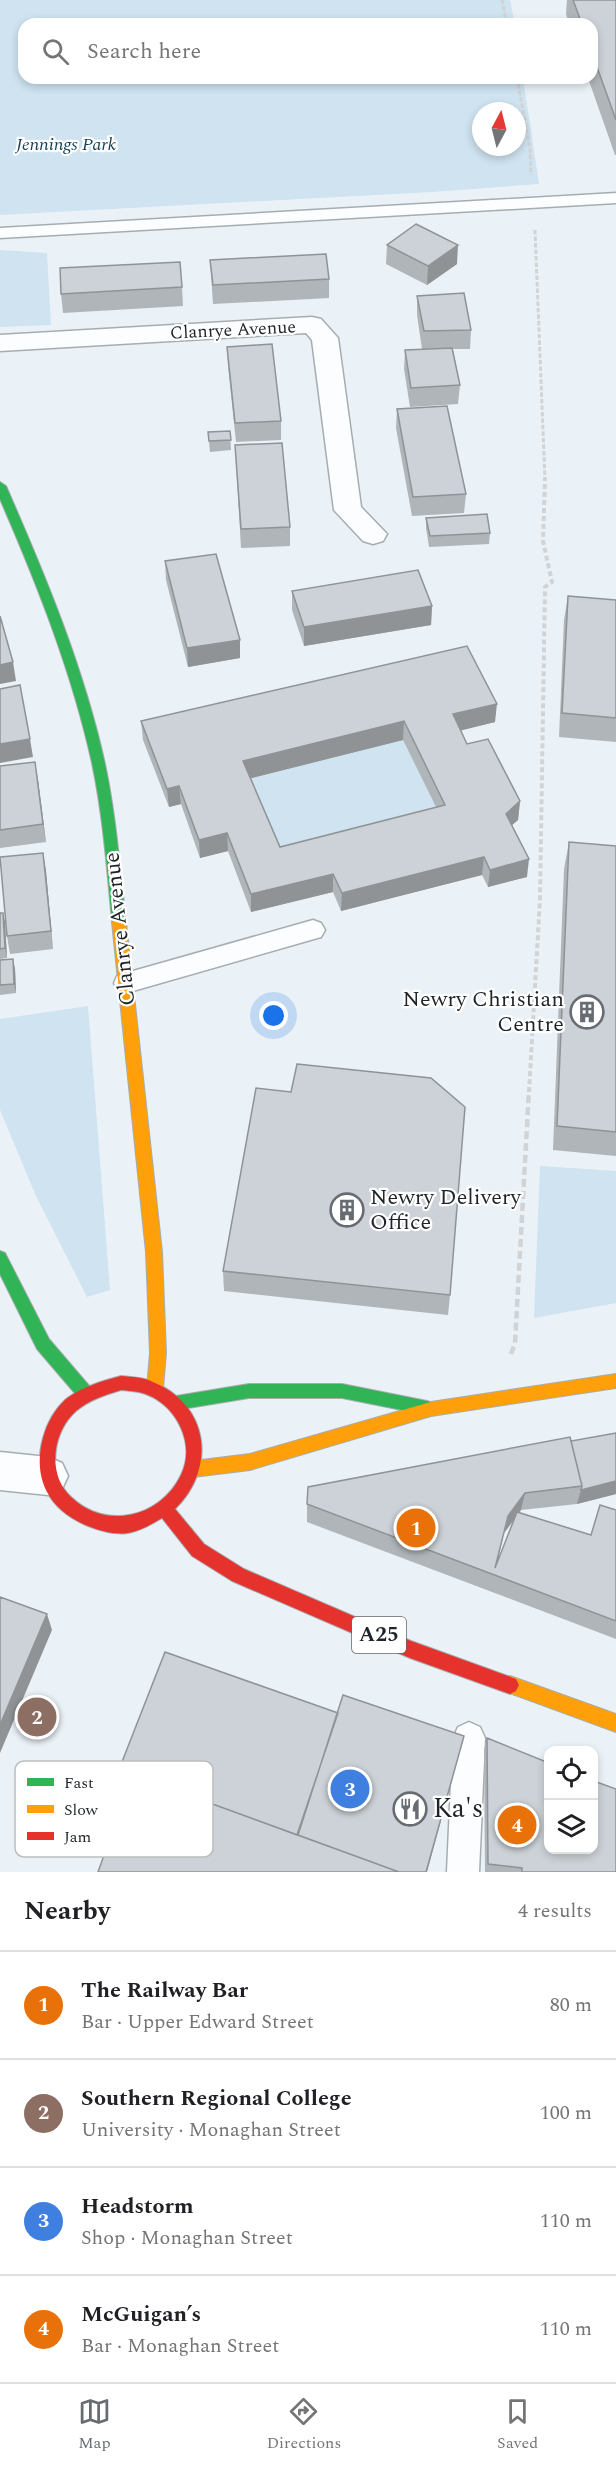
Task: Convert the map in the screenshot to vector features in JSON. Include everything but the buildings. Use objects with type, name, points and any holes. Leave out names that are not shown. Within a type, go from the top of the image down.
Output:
[{"type":"main road","name":"Clanrye Avenue","points":[[0,486],[40,578],[64,645],[93,744],[110,832],[154,1252],[158,1353],[155,1388]]},
{"type":"main road","points":[[0,1258],[43,1344],[85,1393]]},
{"type":"main road","points":[[193,1469],[250,1462],[431,1409],[616,1381]]},
{"type":"main road","points":[[136,1383],[155,1388],[176,1402],[195,1436],[196,1453],[186,1486],[165,1509],[145,1519],[123,1525],[102,1523],[86,1519],[73,1511],[60,1498],[48,1476],[46,1457],[50,1436],[59,1417],[71,1403],[85,1393],[105,1385],[136,1383]]},
{"type":"main road","points":[[176,1402],[249,1391],[342,1391],[431,1409]]},
{"type":"main road","name":"A25","points":[[165,1509],[183,1528],[198,1550],[238,1575],[410,1649],[616,1723]]},
{"type":"street","name":"Clanrye Avenue","points":[[0,343],[312,325],[325,338],[348,510],[373,534]]},
{"type":"street","points":[[0,1471],[48,1476]]},
{"type":"lane","points":[[0,233],[616,198]]},
{"type":"lane","points":[[126,983],[313,930]]},
{"type":"lane","points":[[463,1872],[469,1738]]},
{"type":"path","points":[[502,0],[506,18]]},
{"type":"path","points":[[518,84],[530,148],[532,184]]},
{"type":"path","points":[[497,1400],[515,1343],[540,899],[545,587],[552,582],[543,541],[544,475],[535,225]]},
{"type":"green space","name":"Jennings Park","points":[[0,0],[510,0],[514,18],[18,18],[18,84],[524,84],[539,184],[432,192],[0,215]]},
{"type":"green space","points":[[0,250],[47,253],[51,325],[0,327]]},
{"type":"green space","points":[[403,740],[444,823],[281,865],[244,780]]},
{"type":"green space","points":[[88,1006],[110,1290],[87,1297],[36,1196],[0,1110],[0,1019]]},
{"type":"green space","points":[[540,1166],[616,1171],[616,1303],[534,1318]]},
{"type":"traffic: fast","points":[[0,486],[52,612],[93,742],[106,809],[119,922]]},
{"type":"traffic: fast","points":[[0,1258],[43,1344],[85,1393]]},
{"type":"traffic: fast","points":[[176,1403],[249,1391],[342,1391],[427,1408]]},
{"type":"traffic: slow","points":[[119,922],[154,1252],[158,1353],[155,1388]]},
{"type":"traffic: slow","points":[[193,1469],[250,1462],[431,1409],[616,1381]]},
{"type":"traffic: slow","points":[[510,1685],[616,1723]]},
{"type":"traffic: jam","points":[[121,1383],[148,1387],[171,1402],[188,1423],[194,1448],[191,1471],[180,1492],[161,1510],[148,1518],[123,1525],[94,1520],[68,1506],[52,1486],[47,1460],[52,1433],[65,1411],[84,1397],[121,1383]]},
{"type":"traffic: jam","points":[[165,1509],[198,1550],[238,1575],[410,1649],[510,1685]]},
{"type":"place","name":"Newry Christian Centre","points":[[587,1012]]},
{"type":"place","name":"Newry Delivery Office","points":[[347,1210]]},
{"type":"place","name":"The Railway Bar","points":[[416,1528]]},
{"type":"place","name":"Southern Regional College","points":[[37,1717]]},
{"type":"place","name":"Headstorm","points":[[350,1789]]},
{"type":"place","name":"Ka's","points":[[410,1809]]},
{"type":"place","name":"McGuigan’s","points":[[517,1825]]}]
